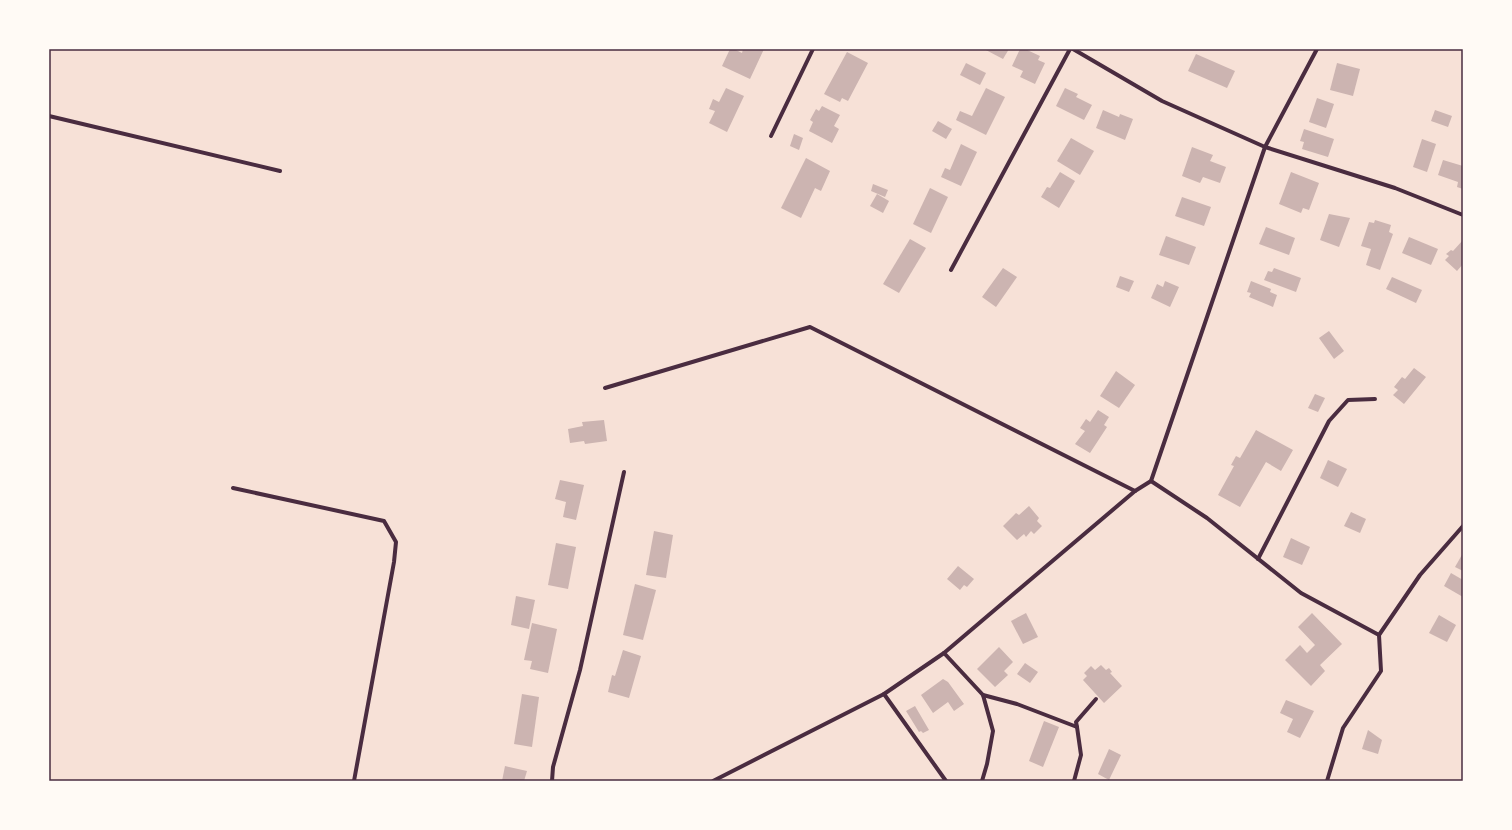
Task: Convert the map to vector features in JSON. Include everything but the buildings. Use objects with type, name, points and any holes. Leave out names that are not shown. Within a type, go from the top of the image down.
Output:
[{"type":"street","points":[[771,136],[813,49]]},
{"type":"street","points":[[951,270],[1070,49]]},
{"type":"street","points":[[1073,49],[1162,101],[1265,147],[1394,188],[1463,215]]},
{"type":"street","points":[[713,781],[884,694],[944,653],[1135,491],[1152,481],[1265,147],[1317,49]]},
{"type":"street","points":[[49,116],[280,171]]},
{"type":"street","points":[[605,388],[810,327],[1135,491]]},
{"type":"street","points":[[1258,559],[1329,421],[1348,400],[1375,399]]},
{"type":"street","points":[[552,781],[554,767],[580,670],[624,472]]},
{"type":"street","points":[[1152,481],[1207,518],[1301,593],[1379,635]]},
{"type":"street","points":[[233,488],[384,522],[396,542],[394,562],[354,781]]},
{"type":"street","points":[[1327,781],[1344,728],[1381,671],[1379,635],[1420,575],[1463,526]]},
{"type":"street","points":[[944,653],[983,695],[993,731],[987,764],[982,781]]},
{"type":"street","points":[[884,694],[946,781]]},
{"type":"street","points":[[983,695],[1017,704],[1077,727]]},
{"type":"street","points":[[1074,781],[1081,755],[1076,722],[1096,699]]}]
